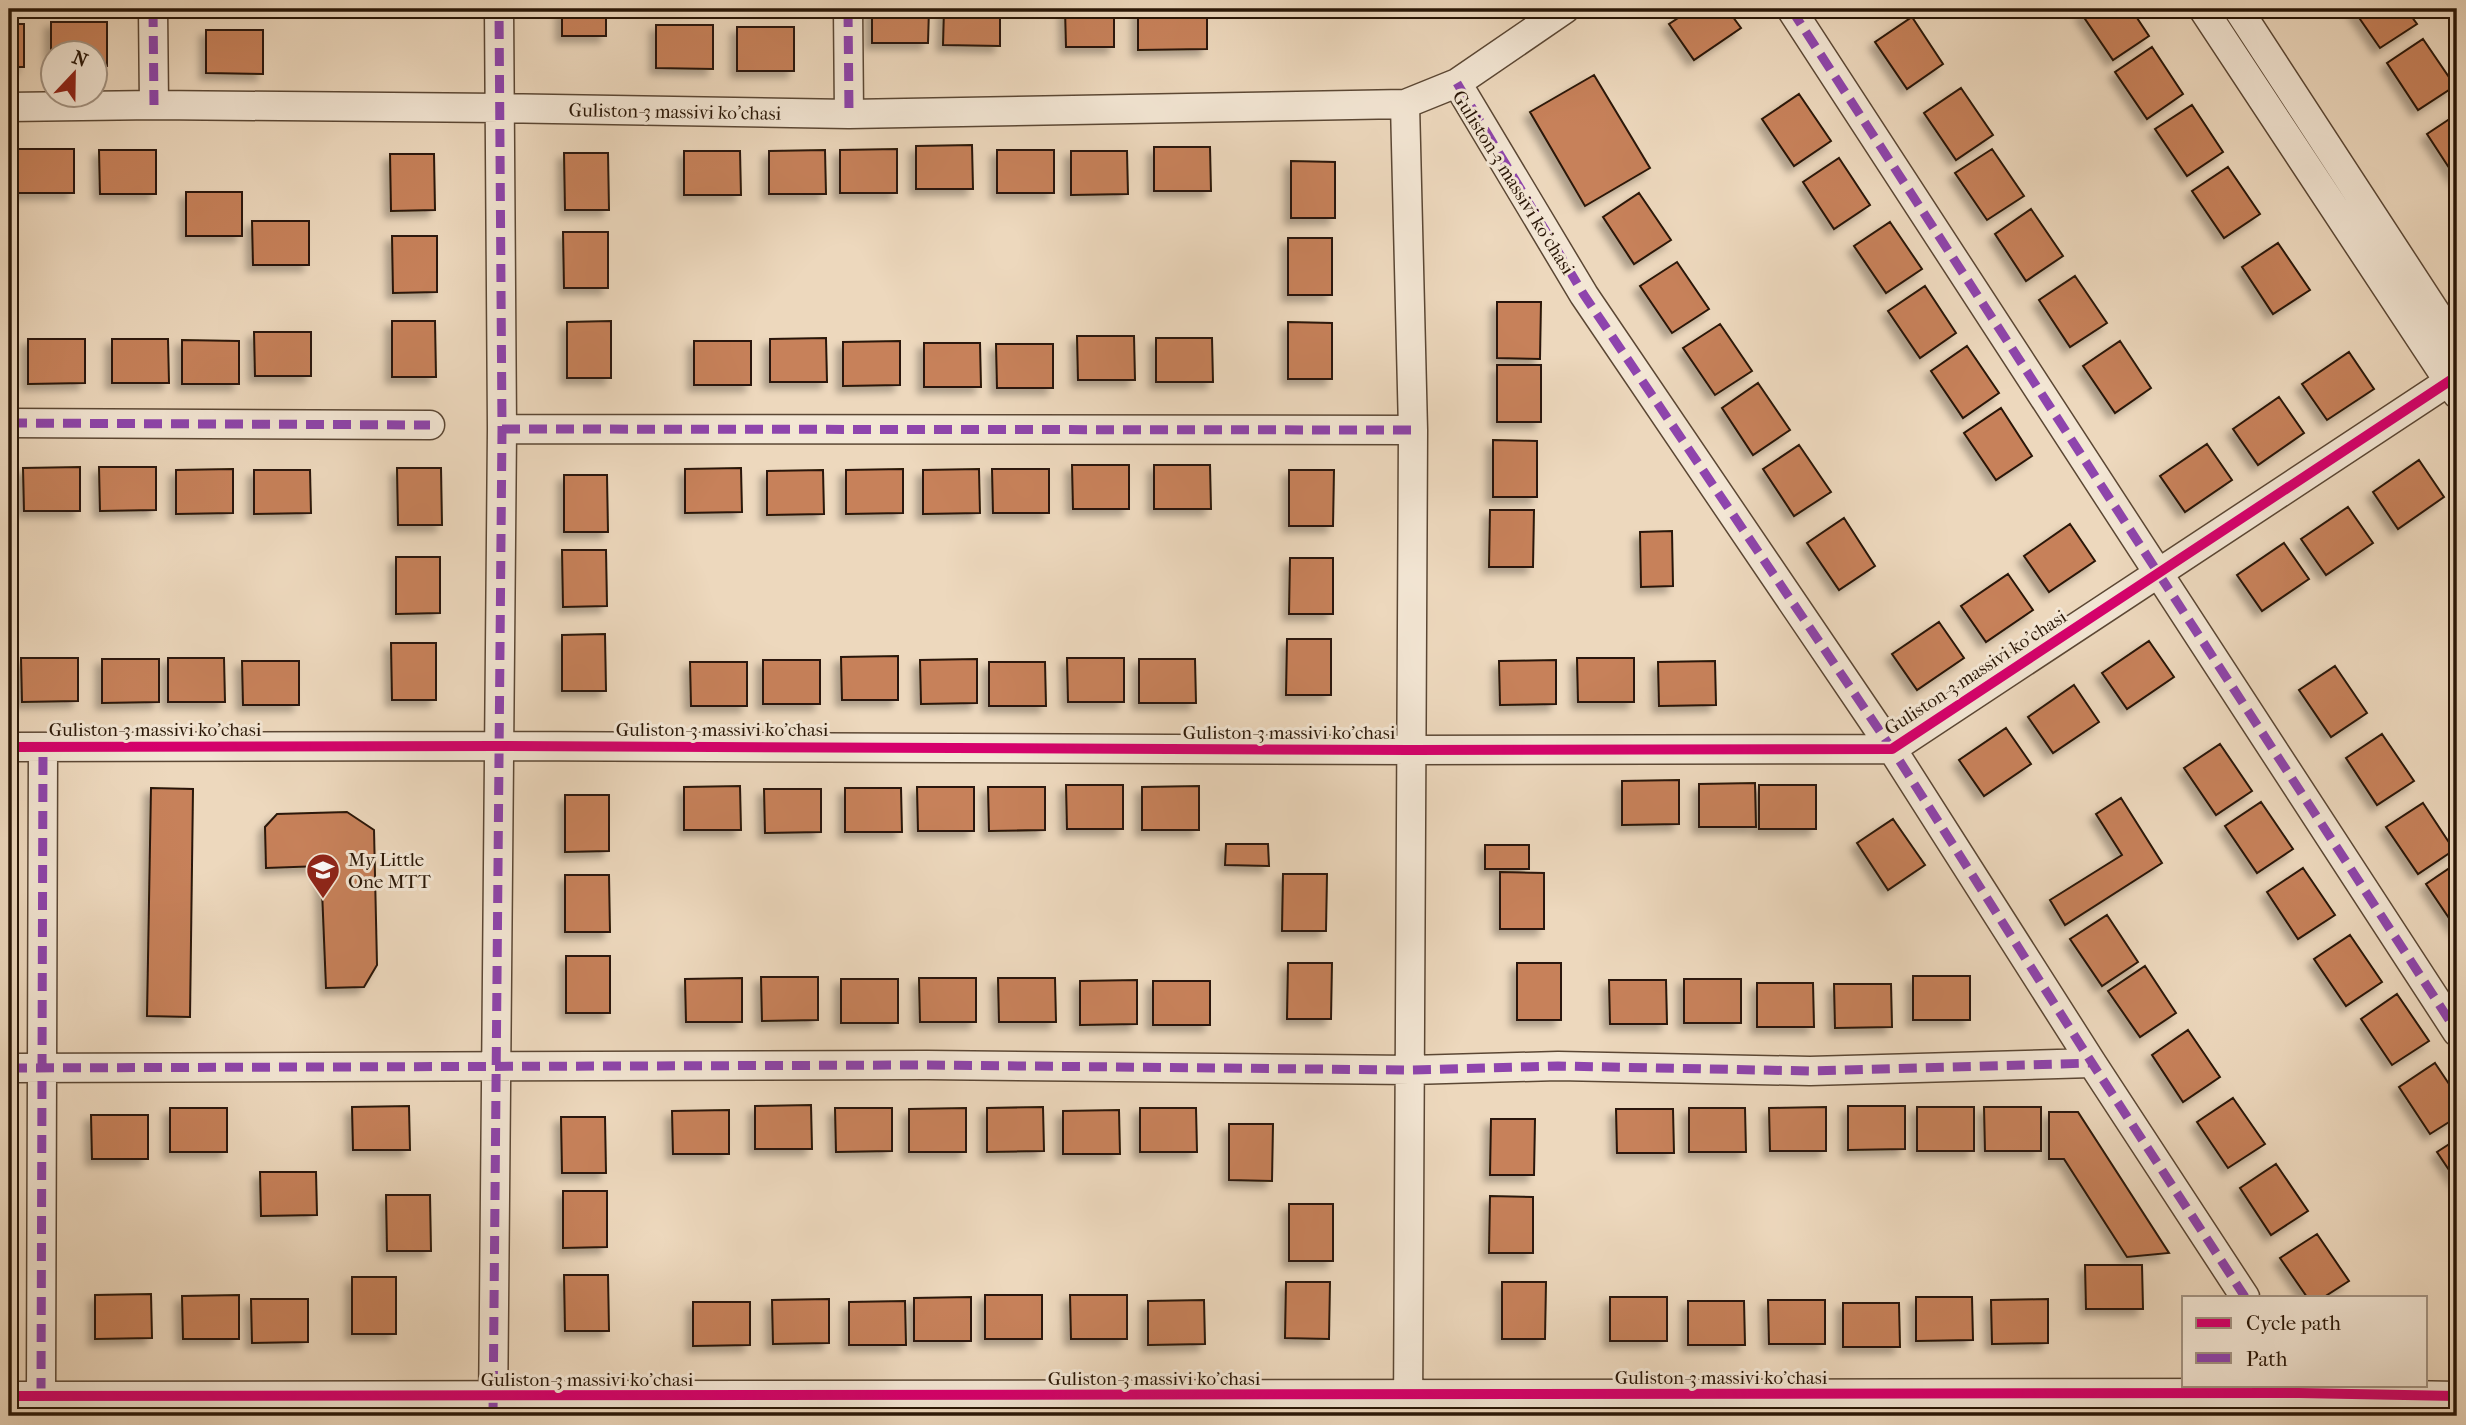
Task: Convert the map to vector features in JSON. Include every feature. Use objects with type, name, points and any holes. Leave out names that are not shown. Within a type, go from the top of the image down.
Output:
[{"type":"street","points":[[153,9],[154,105]]},
{"type":"street","name":"Guliston-3 massivi ko'chasi","points":[[493,1406],[502,429],[499,9]]},
{"type":"street","points":[[848,9],[849,114]]},
{"type":"street","points":[[1457,83],[1565,9]]},
{"type":"street","points":[[1791,9],[2457,1032]]},
{"type":"street","points":[[2203,9],[2454,384]]},
{"type":"street","points":[[2238,9],[2457,345]]},
{"type":"street","name":"Guliston-3 massivi ko'chasi","points":[[9,107],[154,105],[849,114],[1405,104],[1457,83],[1584,295],[1892,749],[2244,1296]]},
{"type":"street","points":[[1405,104],[1413,430],[1408,1406]]},
{"type":"street","name":"Guliston-3 massivi ko'chasi","points":[[9,747],[1892,749],[2454,384]]},
{"type":"street","points":[[9,423],[430,425]]},
{"type":"street","points":[[502,429],[1413,430]]},
{"type":"street","points":[[41,1396],[43,747]]},
{"type":"street","points":[[9,1068],[927,1065],[1410,1070],[1558,1066],[1810,1070],[2092,1063]]},
{"type":"street","name":"Guliston-3 massivi ko'chasi","points":[[9,1396],[493,1406],[1408,1406],[2297,1389],[2457,1396]]},
{"type":"building","points":[[562,9],[606,9],[606,36],[562,36]]},
{"type":"building","points":[[872,9],[929,9],[928,43],[872,43]]},
{"type":"building","points":[[944,9],[1000,9],[1000,46],[943,45]]},
{"type":"building","points":[[1065,9],[1114,9],[1114,47],[1066,47]]},
{"type":"building","points":[[1138,9],[1207,9],[1207,49],[1138,50]]},
{"type":"building","points":[[1692,9],[1727,9],[1741,28],[1694,60],[1669,24]]},
{"type":"building","points":[[2088,9],[2131,9],[2149,36],[2113,60],[2081,13]]},
{"type":"building","points":[[2353,9],[2406,9],[2417,24],[2380,48]]},
{"type":"building","points":[[1912,17],[1943,64],[1907,89],[1875,42]]},
{"type":"building","points":[[51,22],[107,22],[107,38],[51,38]]},
{"type":"building","points":[[9,24],[24,24],[24,67],[9,67]]},
{"type":"building","points":[[656,25],[713,25],[713,69],[656,68]]},
{"type":"building","points":[[737,27],[794,27],[794,71],[737,71]]},
{"type":"building","points":[[206,30],[263,30],[263,74],[206,73]]},
{"type":"building","points":[[2423,39],[2455,86],[2418,110],[2387,63]]},
{"type":"building","points":[[2152,47],[2183,94],[2147,119],[2115,72]]},
{"type":"building","points":[[1594,75],[1650,168],[1585,206],[1530,112]]},
{"type":"building","points":[[1961,88],[1993,135],[1956,160],[1924,113]]},
{"type":"building","points":[[1799,94],[1831,141],[1794,166],[1762,119]]},
{"type":"building","points":[[2192,105],[2223,152],[2187,176],[2155,129]]},
{"type":"building","points":[[2457,114],[2457,180],[2427,134]]},
{"type":"building","points":[[972,145],[973,189],[916,189],[916,146]]},
{"type":"building","points":[[1154,147],[1210,147],[1211,191],[1154,191]]},
{"type":"building","points":[[18,149],[74,149],[74,193],[18,193]]},
{"type":"building","points":[[897,149],[897,193],[840,193],[840,150]]},
{"type":"building","points":[[1992,149],[2024,196],[1987,220],[1955,173]]},
{"type":"building","points":[[99,150],[156,150],[156,194],[100,194]]},
{"type":"building","points":[[825,150],[826,194],[769,194],[769,151]]},
{"type":"building","points":[[997,150],[1054,150],[1054,193],[997,193]]},
{"type":"building","points":[[684,151],[740,151],[741,195],[684,195]]},
{"type":"building","points":[[1071,151],[1127,151],[1128,194],[1071,195]]},
{"type":"building","points":[[564,153],[608,153],[609,210],[565,210]]},
{"type":"building","points":[[390,154],[434,154],[435,210],[391,211]]},
{"type":"building","points":[[1839,158],[1870,205],[1834,229],[1803,182]]},
{"type":"building","points":[[1291,161],[1335,162],[1335,218],[1291,218]]},
{"type":"building","points":[[2228,167],[2260,214],[2224,238],[2192,191]]},
{"type":"building","points":[[186,192],[242,192],[242,236],[186,236]]},
{"type":"building","points":[[1639,193],[1671,240],[1634,264],[1603,217]]},
{"type":"building","points":[[2031,209],[2063,256],[2026,281],[1995,234]]},
{"type":"building","points":[[252,221],[309,221],[309,265],[253,265]]},
{"type":"building","points":[[1890,222],[1922,269],[1886,293],[1854,246]]},
{"type":"building","points":[[563,232],[608,232],[608,288],[564,288]]},
{"type":"building","points":[[392,236],[437,236],[437,292],[393,293]]},
{"type":"building","points":[[1288,238],[1332,238],[1332,295],[1288,295]]},
{"type":"building","points":[[2278,243],[2310,290],[2273,314],[2242,267]]},
{"type":"building","points":[[1677,262],[1709,309],[1672,333],[1640,286]]},
{"type":"building","points":[[2075,276],[2107,323],[2070,347],[2039,300]]},
{"type":"building","points":[[1925,286],[1956,333],[1920,358],[1888,311]]},
{"type":"building","points":[[1497,302],[1541,302],[1540,359],[1497,358]]},
{"type":"building","points":[[392,321],[435,321],[436,377],[392,377]]},
{"type":"building","points":[[611,321],[611,378],[567,378],[567,322]]},
{"type":"building","points":[[1288,322],[1332,323],[1332,379],[1288,379]]},
{"type":"building","points":[[1720,324],[1752,371],[1715,395],[1683,348]]},
{"type":"building","points":[[254,332],[311,332],[311,376],[255,376]]},
{"type":"building","points":[[1077,336],[1134,336],[1135,380],[1078,380]]},
{"type":"building","points":[[826,338],[827,382],[770,382],[770,339]]},
{"type":"building","points":[[1156,338],[1212,338],[1213,382],[1156,382]]},
{"type":"building","points":[[28,339],[85,339],[85,383],[28,384]]},
{"type":"building","points":[[112,339],[168,339],[169,383],[112,383]]},
{"type":"building","points":[[182,340],[239,341],[239,384],[182,384]]},
{"type":"building","points":[[694,341],[751,341],[751,385],[694,385]]},
{"type":"building","points":[[900,341],[900,385],[843,386],[843,342]]},
{"type":"building","points":[[2120,341],[2151,388],[2115,413],[2083,366]]},
{"type":"building","points":[[924,343],[980,343],[981,387],[924,387]]},
{"type":"building","points":[[996,344],[1053,344],[1053,388],[997,388]]},
{"type":"building","points":[[1967,346],[1999,393],[1963,418],[1931,371]]},
{"type":"building","points":[[2349,352],[2374,389],[2327,420],[2302,384]]},
{"type":"building","points":[[1497,365],[1541,365],[1541,422],[1497,422]]},
{"type":"building","points":[[1758,383],[1790,430],[1753,455],[1722,408]]},
{"type":"building","points":[[2279,397],[2304,433],[2258,465],[2233,429]]},
{"type":"building","points":[[2001,408],[2032,456],[1996,480],[1964,433]]},
{"type":"building","points":[[1493,440],[1537,441],[1537,497],[1493,497]]},
{"type":"building","points":[[2207,444],[2232,480],[2185,512],[2160,476]]},
{"type":"building","points":[[1799,445],[1831,492],[1794,516],[1763,469]]},
{"type":"building","points":[[2419,460],[2444,497],[2398,529],[2373,492]]},
{"type":"building","points":[[1072,465],[1129,465],[1129,509],[1073,509]]},
{"type":"building","points":[[1154,465],[1210,465],[1211,509],[1154,509]]},
{"type":"building","points":[[80,467],[80,511],[24,511],[23,468]]},
{"type":"building","points":[[99,467],[156,467],[156,510],[100,511]]},
{"type":"building","points":[[397,468],[441,468],[442,525],[398,525]]},
{"type":"building","points":[[741,468],[742,512],[685,513],[685,469]]},
{"type":"building","points":[[10,469],[10,513],[9,513]]},
{"type":"building","points":[[233,469],[233,513],[176,514],[176,470]]},
{"type":"building","points":[[903,469],[903,513],[846,514],[846,470]]},
{"type":"building","points":[[979,469],[980,513],[923,514],[923,470]]},
{"type":"building","points":[[992,469],[1049,469],[1049,513],[993,513]]},
{"type":"building","points":[[254,470],[310,470],[311,513],[254,514]]},
{"type":"building","points":[[823,470],[824,514],[767,515],[767,471]]},
{"type":"building","points":[[1289,470],[1334,470],[1333,526],[1289,526]]},
{"type":"building","points":[[564,475],[607,475],[608,532],[564,532]]},
{"type":"building","points":[[2348,507],[2373,543],[2326,575],[2301,539]]},
{"type":"building","points":[[1490,510],[1534,510],[1533,567],[1489,567]]},
{"type":"building","points":[[1844,518],[1875,566],[1839,590],[1807,543]]},
{"type":"building","points":[[2070,524],[2095,561],[2049,592],[2024,556]]},
{"type":"building","points":[[1672,531],[1673,586],[1641,587],[1640,532]]},
{"type":"building","points":[[2284,543],[2309,579],[2262,611],[2237,575]]},
{"type":"building","points":[[562,550],[606,550],[607,606],[563,607]]},
{"type":"building","points":[[396,557],[440,557],[440,613],[396,614]]},
{"type":"building","points":[[1290,558],[1333,558],[1333,614],[1289,614]]},
{"type":"building","points":[[2008,574],[2033,610],[1986,642],[1961,606]]},
{"type":"building","points":[[1939,622],[1964,658],[1917,690],[1892,654]]},
{"type":"building","points":[[605,634],[606,691],[562,691],[562,635]]},
{"type":"building","points":[[1287,639],[1331,639],[1331,695],[1286,695]]},
{"type":"building","points":[[2149,641],[2174,677],[2127,709],[2102,673]]},
{"type":"building","points":[[391,643],[436,643],[436,700],[392,700]]},
{"type":"building","points":[[898,656],[898,700],[842,700],[841,657]]},
{"type":"building","points":[[21,658],[78,658],[78,701],[22,702]]},
{"type":"building","points":[[168,658],[224,658],[225,702],[168,702]]},
{"type":"building","points":[[1067,658],[1124,658],[1124,702],[1068,702]]},
{"type":"building","points":[[1577,658],[1634,658],[1634,702],[1578,702]]},
{"type":"building","points":[[102,659],[159,659],[159,702],[102,703]]},
{"type":"building","points":[[977,659],[977,703],[921,704],[920,660]]},
{"type":"building","points":[[1139,659],[1195,659],[1196,703],[1139,703]]},
{"type":"building","points":[[763,660],[820,660],[820,704],[763,704]]},
{"type":"building","points":[[1556,660],[1556,704],[1500,705],[1499,661]]},
{"type":"building","points":[[242,661],[299,661],[299,705],[243,705]]},
{"type":"building","points":[[1715,661],[1716,705],[1659,706],[1658,662]]},
{"type":"building","points":[[690,662],[747,662],[747,706],[691,706]]},
{"type":"building","points":[[989,662],[1045,662],[1046,706],[989,706]]},
{"type":"building","points":[[2335,666],[2367,713],[2331,737],[2299,690]]},
{"type":"building","points":[[2074,685],[2099,722],[2053,753],[2028,717]]},
{"type":"building","points":[[2006,728],[2031,764],[1984,796],[1959,760]]},
{"type":"building","points":[[2382,734],[2414,781],[2377,805],[2346,758]]},
{"type":"building","points":[[2220,744],[2252,791],[2216,815],[2184,768]]},
{"type":"building","points":[[1679,780],[1679,824],[1622,825],[1622,781]]},
{"type":"building","points":[[1755,783],[1756,827],[1699,827],[1699,784]]},
{"type":"building","points":[[1066,785],[1123,785],[1123,829],[1067,829]]},
{"type":"building","points":[[1759,785],[1816,785],[1816,829],[1759,829]]},
{"type":"building","points":[[740,786],[741,830],[684,830],[684,787]]},
{"type":"building","points":[[1199,786],[1199,830],[1142,830],[1142,787]]},
{"type":"building","points":[[917,787],[974,787],[974,831],[918,831]]},
{"type":"building","points":[[988,787],[1045,787],[1045,830],[989,831]]},
{"type":"building","points":[[9,788],[12,788],[12,832],[9,832]]},
{"type":"building","points":[[151,788],[193,789],[190,1017],[147,1016]]},
{"type":"building","points":[[845,788],[901,788],[902,832],[845,832]]},
{"type":"building","points":[[764,789],[821,789],[821,832],[765,833]]},
{"type":"building","points":[[565,795],[609,795],[609,851],[565,852]]},
{"type":"building","points":[[2121,798],[2162,863],[2065,925],[2050,900],[2122,855],[2096,814]]},
{"type":"building","points":[[2261,802],[2293,849],[2257,873],[2225,826]]},
{"type":"building","points":[[2423,803],[2454,850],[2418,874],[2386,827]]},
{"type":"building","points":[[347,812],[374,830],[377,965],[364,987],[326,988],[321,866],[266,868],[265,827],[277,814]]},
{"type":"building","points":[[1893,819],[1925,865],[1888,890],[1857,843]]},
{"type":"building","points":[[1226,844],[1268,844],[1269,866],[1225,865]]},
{"type":"building","points":[[1485,845],[1529,845],[1529,869],[1485,869]]},
{"type":"building","points":[[2457,863],[2457,930],[2426,884]]},
{"type":"building","points":[[2303,868],[2335,915],[2298,939],[2267,892]]},
{"type":"building","points":[[1500,872],[1544,873],[1544,929],[1500,929]]},
{"type":"building","points":[[1283,874],[1327,874],[1326,931],[1282,931]]},
{"type":"building","points":[[565,875],[609,875],[610,932],[565,932]]},
{"type":"building","points":[[2107,915],[2138,962],[2102,986],[2070,939]]},
{"type":"building","points":[[2350,935],[2382,982],[2346,1006],[2314,959]]},
{"type":"building","points":[[566,956],[610,956],[610,1013],[566,1013]]},
{"type":"building","points":[[1288,963],[1332,963],[1331,1019],[1287,1019]]},
{"type":"building","points":[[1517,963],[1561,963],[1561,1020],[1517,1020]]},
{"type":"building","points":[[2145,966],[2176,1013],[2140,1037],[2108,991]]},
{"type":"building","points":[[9,975],[14,975],[15,1019],[9,1019]]},
{"type":"building","points":[[1913,976],[1970,976],[1970,1020],[1913,1020]]},
{"type":"building","points":[[761,977],[818,977],[818,1020],[762,1021]]},
{"type":"building","points":[[742,978],[742,1022],[686,1022],[685,979]]},
{"type":"building","points":[[919,978],[976,978],[976,1022],[920,1022]]},
{"type":"building","points":[[998,978],[1055,978],[1056,1022],[999,1022]]},
{"type":"building","points":[[841,979],[898,979],[898,1023],[841,1023]]},
{"type":"building","points":[[1684,979],[1741,979],[1741,1023],[1684,1023]]},
{"type":"building","points":[[1137,980],[1137,1024],[1080,1025],[1080,981]]},
{"type":"building","points":[[1609,980],[1666,980],[1667,1024],[1610,1024]]},
{"type":"building","points":[[1153,981],[1210,981],[1210,1025],[1153,1025]]},
{"type":"building","points":[[1757,983],[1813,983],[1814,1027],[1757,1027]]},
{"type":"building","points":[[1834,984],[1891,984],[1892,1027],[1835,1028]]},
{"type":"building","points":[[2397,994],[2429,1041],[2392,1065],[2361,1019]]},
{"type":"building","points":[[2188,1030],[2220,1077],[2183,1102],[2152,1055]]},
{"type":"building","points":[[2435,1063],[2457,1096],[2457,1117],[2430,1134],[2399,1087]]},
{"type":"building","points":[[2233,1098],[2265,1144],[2228,1168],[2197,1122]]},
{"type":"building","points":[[811,1105],[812,1149],[755,1149],[755,1106]]},
{"type":"building","points":[[409,1106],[410,1150],[353,1150],[352,1107]]},
{"type":"building","points":[[1848,1106],[1905,1106],[1905,1149],[1848,1150]]},
{"type":"building","points":[[1043,1107],[1044,1151],[987,1152],[987,1108]]},
{"type":"building","points":[[1826,1107],[1826,1151],[1770,1151],[1769,1108]]},
{"type":"building","points":[[1917,1107],[1974,1107],[1974,1151],[1917,1151]]},
{"type":"building","points":[[1984,1107],[2041,1107],[2041,1151],[1985,1151]]},
{"type":"building","points":[[170,1108],[227,1108],[227,1152],[170,1152]]},
{"type":"building","points":[[835,1108],[892,1108],[892,1151],[836,1152]]},
{"type":"building","points":[[966,1108],[966,1152],[909,1152],[909,1109]]},
{"type":"building","points":[[1140,1108],[1196,1108],[1197,1152],[1140,1152]]},
{"type":"building","points":[[1689,1108],[1745,1108],[1746,1152],[1689,1152]]},
{"type":"building","points":[[1616,1109],[1673,1109],[1674,1153],[1617,1153]]},
{"type":"building","points":[[729,1110],[729,1154],[673,1154],[672,1111]]},
{"type":"building","points":[[1119,1110],[1120,1154],[1063,1154],[1063,1111]]},
{"type":"building","points":[[2049,1112],[2078,1112],[2169,1253],[2127,1257],[2064,1159],[2049,1159]]},
{"type":"building","points":[[91,1115],[148,1115],[148,1159],[92,1159]]},
{"type":"building","points":[[561,1117],[605,1117],[606,1173],[562,1173]]},
{"type":"building","points":[[1491,1119],[1535,1119],[1534,1175],[1490,1175]]},
{"type":"building","points":[[1229,1124],[1273,1124],[1272,1181],[1229,1180]]},
{"type":"building","points":[[2457,1139],[2457,1182],[2437,1152]]},
{"type":"building","points":[[2276,1164],[2308,1211],[2271,1235],[2240,1188]]},
{"type":"building","points":[[260,1172],[316,1172],[317,1215],[261,1216]]},
{"type":"building","points":[[563,1191],[607,1191],[607,1247],[563,1248]]},
{"type":"building","points":[[386,1195],[430,1195],[431,1251],[387,1251]]},
{"type":"building","points":[[1490,1196],[1533,1197],[1533,1253],[1489,1253]]},
{"type":"building","points":[[1289,1204],[1333,1204],[1333,1261],[1289,1261]]},
{"type":"building","points":[[2317,1234],[2349,1281],[2326,1296],[2306,1296],[2280,1258]]},
{"type":"building","points":[[2085,1265],[2142,1265],[2143,1309],[2086,1309]]},
{"type":"building","points":[[564,1275],[608,1275],[609,1331],[565,1331]]},
{"type":"building","points":[[352,1277],[396,1277],[396,1334],[352,1334]]},
{"type":"building","points":[[1286,1282],[1330,1282],[1329,1339],[1285,1338]]},
{"type":"building","points":[[1502,1282],[1546,1282],[1545,1339],[1502,1339]]},
{"type":"building","points":[[151,1294],[152,1338],[95,1339],[95,1295]]},
{"type":"building","points":[[239,1295],[239,1339],[183,1339],[182,1296]]},
{"type":"building","points":[[985,1295],[1042,1295],[1042,1339],[985,1339]]},
{"type":"building","points":[[1070,1295],[1127,1295],[1127,1339],[1071,1339]]},
{"type":"building","points":[[971,1297],[971,1341],[914,1341],[914,1298]]},
{"type":"building","points":[[1610,1297],[1667,1297],[1667,1341],[1610,1341]]},
{"type":"building","points":[[1916,1297],[1972,1297],[1973,1340],[1916,1341]]},
{"type":"building","points":[[251,1299],[308,1299],[308,1342],[252,1343]]},
{"type":"building","points":[[829,1299],[829,1343],[773,1344],[772,1300]]},
{"type":"building","points":[[2048,1299],[2048,1343],[1992,1344],[1991,1300]]},
{"type":"building","points":[[1204,1300],[1205,1344],[1148,1345],[1148,1301]]},
{"type":"building","points":[[1768,1300],[1825,1300],[1825,1344],[1769,1344]]},
{"type":"building","points":[[905,1301],[906,1345],[849,1345],[849,1302]]},
{"type":"building","points":[[1688,1301],[1744,1301],[1745,1345],[1688,1345]]},
{"type":"building","points":[[693,1302],[750,1302],[750,1345],[693,1346]]},
{"type":"building","points":[[1843,1303],[1899,1303],[1900,1347],[1843,1347]]},
{"type":"marked path","points":[[153,9],[154,105]]},
{"type":"marked path","points":[[493,1416],[502,429],[499,9]]},
{"type":"marked path","points":[[848,9],[849,114]]},
{"type":"marked path","points":[[1791,9],[2457,1032]]},
{"type":"marked path","points":[[1457,83],[1584,295],[1892,749],[2244,1296]]},
{"type":"marked path","points":[[9,423],[430,425]]},
{"type":"marked path","points":[[502,429],[1413,430]]},
{"type":"marked path","points":[[41,1396],[43,747]]},
{"type":"marked path","points":[[9,1068],[927,1065],[1410,1070],[1558,1066],[1810,1071],[2092,1063]]},
{"type":"cycle path","points":[[9,747],[1892,749],[2457,376]]},
{"type":"cycle path","points":[[9,1396],[2299,1393],[2457,1396]]},
{"type":"place","name":"My Little One MTT","points":[[323,900]]}]
